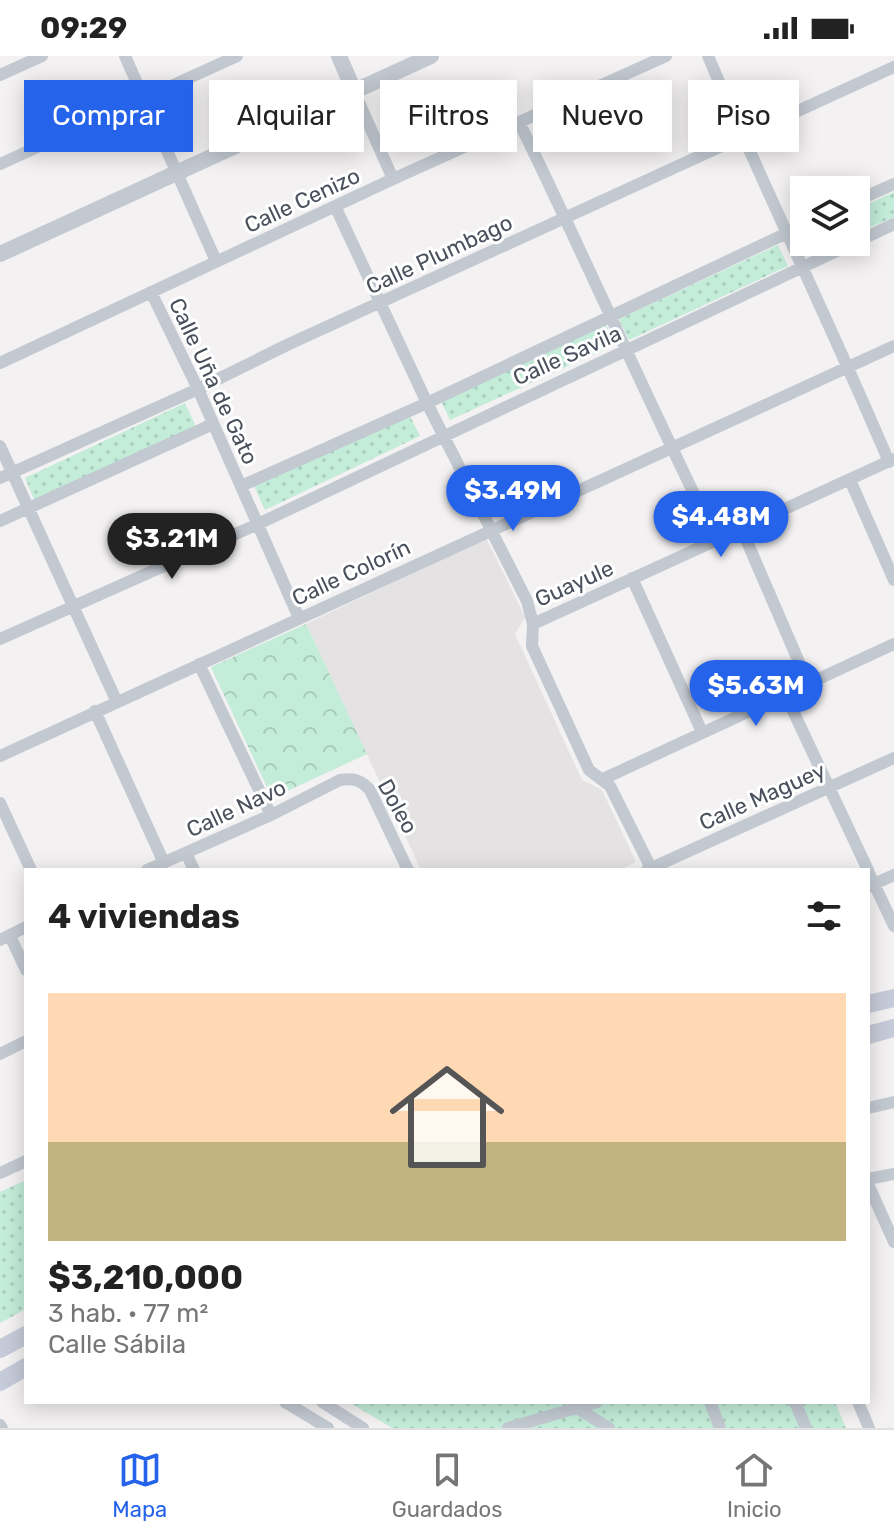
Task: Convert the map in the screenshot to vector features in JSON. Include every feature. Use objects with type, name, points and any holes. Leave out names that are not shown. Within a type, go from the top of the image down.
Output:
[{"type":"main road","points":[[870,1004],[894,998]]},
{"type":"main road","points":[[870,1034],[894,1028]]},
{"type":"main road","points":[[0,1349],[24,1336]]},
{"type":"main road","points":[[0,1382],[24,1368]]},
{"type":"street","points":[[125,56],[136,80]]},
{"type":"street","points":[[184,80],[237,56]]},
{"type":"street","points":[[339,56],[349,80]]},
{"type":"street","points":[[364,86],[431,56]]},
{"type":"street","name":"Calle Cenizo","points":[[0,363],[393,179],[666,56]]},
{"type":"street","points":[[708,56],[718,80]]},
{"type":"street","points":[[0,75],[39,57]]},
{"type":"street","name":"Calle Plumbago","points":[[799,112],[894,67]]},
{"type":"street","points":[[364,114],[393,179]]},
{"type":"street","points":[[519,122],[717,541]]},
{"type":"street","points":[[0,164],[26,152]]},
{"type":"street","points":[[169,152],[216,261]]},
{"type":"street","points":[[0,254],[223,152]]},
{"type":"street","name":"Calle Plumbago","points":[[6,475],[712,152]]},
{"type":"street","points":[[749,152],[891,460]]},
{"type":"street","points":[[870,195],[894,184]]},
{"type":"street","points":[[336,208],[427,403],[527,601],[533,624],[532,646],[589,770],[610,786],[650,868]]},
{"type":"street","name":"Calle Savila","points":[[0,639],[258,524],[894,224]]},
{"type":"street","name":"Calle Savila","points":[[241,486],[427,403],[790,231]]},
{"type":"street","name":"Calle Uña de Gato","points":[[151,292],[198,389],[299,618]]},
{"type":"street","name":"Calle Colorín","points":[[0,756],[116,700],[894,346]]},
{"type":"street","points":[[0,521],[213,424]]},
{"type":"street","points":[[0,446],[6,475],[28,508],[116,700]]},
{"type":"street","name":"Guayule","points":[[533,624],[891,460]]},
{"type":"street","points":[[850,480],[894,580]]},
{"type":"street","points":[[742,530],[808,683]]},
{"type":"street","points":[[632,578],[702,732]]},
{"type":"street","points":[[603,779],[894,644]]},
{"type":"street","points":[[199,664],[271,815]]},
{"type":"street","points":[[785,694],[867,868]]},
{"type":"street","points":[[95,711],[164,863]]},
{"type":"street","name":"Calle Maguey","points":[[652,868],[894,758]]},
{"type":"street","name":"Doleo","points":[[340,780],[351,778],[362,782],[370,790],[406,868]]},
{"type":"street","name":"Calle Navo","points":[[152,868],[271,815],[340,780]]},
{"type":"street","points":[[0,803],[30,868]]},
{"type":"street","points":[[186,853],[193,868]]},
{"type":"street","points":[[894,875],[871,886],[894,926]]},
{"type":"street","points":[[24,928],[5,938],[24,967]]},
{"type":"street","points":[[0,1054],[24,1042]]},
{"type":"street","points":[[870,1108],[894,1102]]},
{"type":"street","points":[[0,1173],[24,1162]]},
{"type":"street","points":[[870,1181],[894,1174]]},
{"type":"street","points":[[870,1187],[894,1242]]},
{"type":"street","points":[[288,1404],[328,1428]]},
{"type":"street","points":[[325,1404],[363,1428]]},
{"type":"street","points":[[508,1428],[590,1404]]},
{"type":"street","points":[[711,1404],[720,1428]]},
{"type":"street","points":[[796,1404],[806,1428]]},
{"type":"street","points":[[859,1404],[869,1428]]},
{"type":"street","points":[[577,1408],[609,1428]]},
{"type":"shaded area","points":[[486,538],[525,617],[515,634],[582,780],[602,790],[636,862],[623,868],[420,868],[306,624]]},
{"type":"green space","points":[[894,192],[894,217],[870,227],[870,203]]},
{"type":"green space","points":[[778,245],[788,266],[629,340],[619,319]]},
{"type":"green space","points":[[605,323],[616,344],[450,420],[441,401]]},
{"type":"green space","points":[[185,403],[196,427],[34,499],[25,478]]},
{"type":"green space","points":[[409,414],[420,436],[265,510],[254,486]]},
{"type":"green space","points":[[306,624],[367,754],[272,798],[211,667]]},
{"type":"green space","points":[[24,1181],[24,1310],[0,1323],[0,1192]]},
{"type":"green space","points":[[352,1404],[836,1404],[846,1428],[392,1428]]}]
